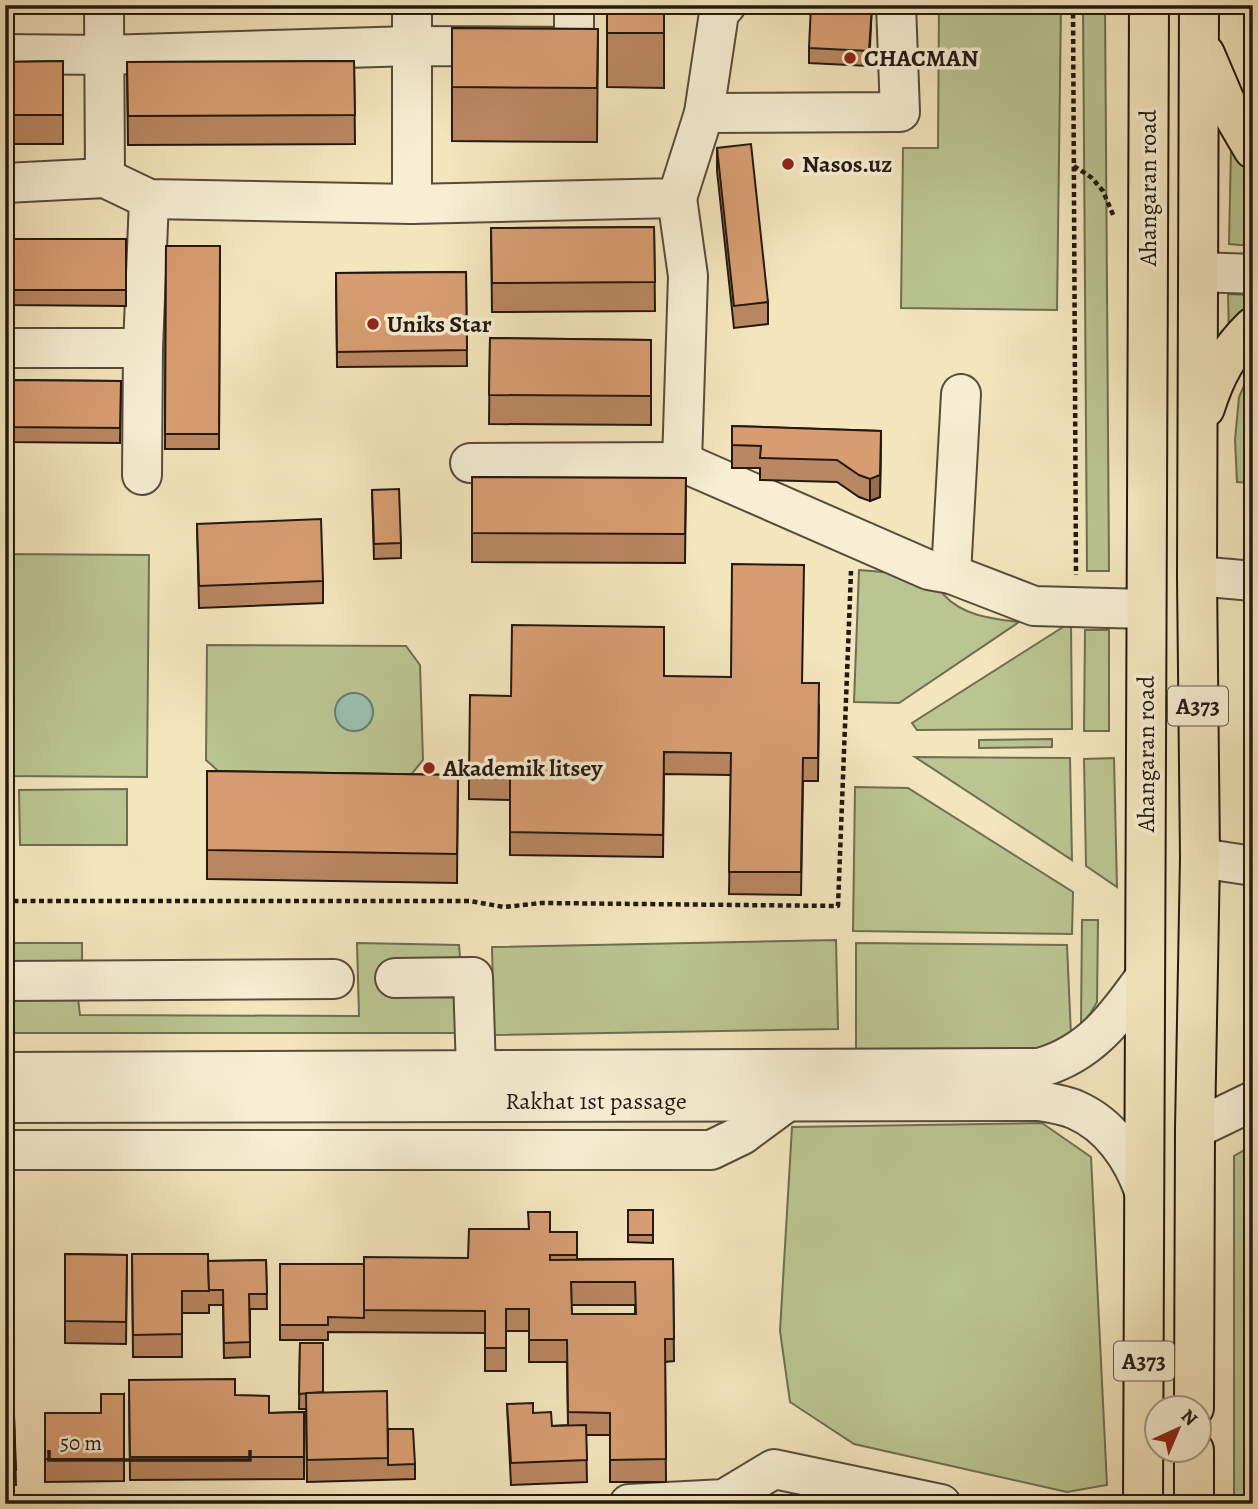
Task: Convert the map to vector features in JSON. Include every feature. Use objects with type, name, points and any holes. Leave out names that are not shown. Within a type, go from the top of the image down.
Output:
[{"type":"highway","name":"Ahangaran road","points":[[1143,1504],[1149,5]]},
{"type":"highway","name":"Ahangaran road","points":[[1194,1394],[1200,858],[1197,576],[1199,22]]},
{"type":"highway","points":[[1199,22],[1225,101],[1253,149]]},
{"type":"highway","points":[[1198,430],[1221,366],[1232,349],[1253,327]]},
{"type":"highway","points":[[1194,1464],[1194,1504]]},
{"type":"street","points":[[104,5],[105,178]]},
{"type":"street","points":[[412,5],[412,204]]},
{"type":"street","points":[[5,54],[104,55],[413,46],[574,47],[574,5]]},
{"type":"street","points":[[682,462],[688,276],[677,198],[704,113],[719,13],[726,5]]},
{"type":"street","points":[[704,113],[900,112],[896,5]]},
{"type":"street","points":[[5,183],[105,178],[149,199],[412,204],[677,198]]},
{"type":"street","points":[[142,475],[143,348],[149,199]]},
{"type":"street","points":[[1199,272],[1253,274]]},
{"type":"street","points":[[5,348],[143,348]]},
{"type":"street","points":[[951,574],[961,394]]},
{"type":"street","points":[[470,463],[682,462],[929,570],[951,574],[1034,606],[1146,608]]},
{"type":"street","points":[[1197,576],[1253,581]]},
{"type":"street","points":[[1200,858],[1253,866]]},
{"type":"street","name":"Rakhat 1st passage","points":[[5,1072],[1039,1068],[1058,1063],[1073,1055],[1095,1038],[1125,1006],[1145,976]]},
{"type":"street","points":[[395,978],[473,978],[476,1070]]},
{"type":"street","points":[[5,981],[334,979]]},
{"type":"street","points":[[5,1150],[711,1150],[742,1135],[788,1101]]},
{"type":"street","name":"Rakhat 1st passage","points":[[5,1103],[1039,1101],[1076,1110],[1106,1129],[1129,1157],[1144,1191]]},
{"type":"street","points":[[1195,1129],[1253,1101]]},
{"type":"street","points":[[629,1504],[723,1501],[774,1469],[942,1504]]},
{"type":"path","points":[[1073,5],[1076,607]]},
{"type":"path","points":[[1074,166],[1092,178],[1103,191],[1115,218]]},
{"type":"path","points":[[5,901],[470,901],[504,907],[542,902],[838,906],[852,538]]},
{"type":"green space","points":[[939,5],[1061,5],[1057,310],[901,308],[903,148],[938,148]]},
{"type":"green space","points":[[1083,5],[1105,5],[1109,571],[1087,571]]},
{"type":"green space","points":[[1231,148],[1253,180],[1253,246],[1229,244]]},
{"type":"green space","points":[[1228,294],[1253,295],[1253,314],[1229,338]]},
{"type":"green space","points":[[1253,366],[1253,483],[1237,482],[1235,440],[1239,397]]},
{"type":"green space","points":[[5,554],[149,555],[147,777],[5,776]]},
{"type":"green space","points":[[859,570],[930,576],[944,595],[960,608],[979,615],[1019,622],[899,703],[854,702]]},
{"type":"green space","points":[[1071,622],[1072,729],[917,730],[912,723]]},
{"type":"green space","points":[[1085,630],[1109,630],[1109,731],[1084,731]]},
{"type":"green space","points":[[207,645],[406,646],[420,665],[423,760],[406,781],[228,780],[206,760]]},
{"type":"green space","points":[[1052,739],[1052,747],[979,748],[979,740]]},
{"type":"green space","points":[[915,757],[1070,758],[1072,860]]},
{"type":"green space","points":[[1114,758],[1117,887],[1086,866],[1084,759]]},
{"type":"green space","points":[[855,787],[908,788],[1073,892],[1072,934],[853,931]]},
{"type":"green space","points":[[127,789],[127,845],[20,845],[19,790]]},
{"type":"green space","points":[[1082,920],[1098,920],[1097,1002],[1081,1025]]},
{"type":"green space","points":[[836,940],[838,1029],[494,1035],[492,947]]},
{"type":"green space","points":[[5,943],[82,943],[82,969],[5,969]]},
{"type":"green space","points":[[357,943],[459,945],[461,970],[455,991],[455,1033],[5,1033],[5,990],[77,990],[80,1015],[359,1016]]},
{"type":"green space","points":[[856,943],[1067,945],[1071,1036],[1053,1049],[856,1052]]},
{"type":"green space","points":[[1042,1123],[1091,1157],[1107,1485],[1067,1492],[854,1444],[790,1402],[780,1331],[792,1127]]},
{"type":"green space","points":[[1253,1148],[1253,1504],[1234,1504],[1234,1156]]},
{"type":"shaded area","points":[[354,693],[367,699],[373,712],[367,725],[354,731],[341,725],[335,712],[341,699]]},
{"type":"building","points":[[607,5],[664,5],[664,33],[607,33]]},
{"type":"building","points":[[811,5],[872,5],[869,51],[809,48]]},
{"type":"building","points":[[452,28],[598,29],[597,88],[452,87]]},
{"type":"building","points":[[63,61],[63,115],[5,115],[5,62]]},
{"type":"building","points":[[354,61],[355,115],[128,116],[127,62]]},
{"type":"building","points":[[751,144],[768,302],[734,306],[717,148]]},
{"type":"building","points":[[654,227],[655,282],[492,283],[491,228]]},
{"type":"building","points":[[5,239],[126,239],[126,290],[5,290]]},
{"type":"building","points":[[166,246],[220,246],[219,434],[165,434]]},
{"type":"building","points":[[466,272],[467,350],[337,352],[336,273]]},
{"type":"building","points":[[490,338],[651,340],[651,396],[489,395]]},
{"type":"building","points":[[5,380],[121,381],[120,428],[5,427]]},
{"type":"building","points":[[732,426],[881,431],[880,475],[870,479],[837,460],[760,458],[761,446],[732,445]]},
{"type":"building","points":[[472,477],[686,478],[685,534],[472,533]]},
{"type":"building","points":[[399,489],[401,543],[374,544],[372,490]]},
{"type":"building","points":[[321,519],[323,581],[199,586],[197,524]]},
{"type":"building","points":[[732,564],[804,565],[802,683],[819,683],[818,758],[803,758],[801,872],[729,872],[731,753],[664,752],[663,835],[510,832],[510,777],[469,777],[470,695],[511,696],[512,625],[664,627],[664,676],[731,677]]},
{"type":"building","points":[[207,771],[458,775],[457,854],[207,850]]},
{"type":"building","points":[[628,1210],[653,1210],[653,1235],[628,1235]]},
{"type":"building","points":[[528,1212],[550,1212],[550,1232],[577,1232],[577,1255],[550,1255],[550,1260],[673,1259],[674,1339],[665,1339],[666,1459],[610,1460],[610,1413],[568,1412],[567,1340],[529,1340],[529,1309],[506,1309],[506,1348],[485,1348],[485,1311],[364,1310],[364,1257],[468,1258],[469,1229],[529,1229]],"holes":[[[571,1282],[635,1282],[636,1314],[572,1314]]]},
{"type":"building","points":[[65,1254],[127,1255],[126,1322],[65,1321]]},
{"type":"building","points":[[132,1254],[208,1254],[209,1291],[182,1291],[182,1334],[133,1335]]},
{"type":"building","points":[[5,1258],[6,1258],[5,1330]]},
{"type":"building","points":[[266,1260],[267,1294],[249,1294],[250,1342],[224,1343],[223,1290],[209,1290],[208,1261]]},
{"type":"building","points":[[280,1264],[364,1264],[364,1318],[328,1317],[328,1325],[280,1325]]},
{"type":"building","points":[[300,1343],[323,1343],[323,1392],[299,1394]]},
{"type":"building","points":[[235,1379],[235,1395],[269,1396],[269,1413],[304,1412],[304,1457],[130,1457],[129,1380]]},
{"type":"building","points":[[387,1391],[388,1458],[307,1460],[306,1393]]},
{"type":"building","points":[[101,1394],[124,1394],[124,1459],[45,1459],[45,1413],[101,1413]]},
{"type":"building","points":[[533,1403],[533,1413],[551,1412],[552,1426],[586,1425],[587,1460],[511,1463],[507,1404]]},
{"type":"building","points":[[5,1416],[14,1416],[16,1470],[5,1470]]},
{"type":"building","points":[[388,1429],[413,1429],[415,1464],[388,1465]]},
{"type":"place","name":"CHACMAN","points":[[850,58]]},
{"type":"place","name":"Nasos.uz","points":[[788,164]]},
{"type":"place","name":"Uniks Star","points":[[373,324]]},
{"type":"place","name":"Akademik litsey","points":[[429,768]]}]
